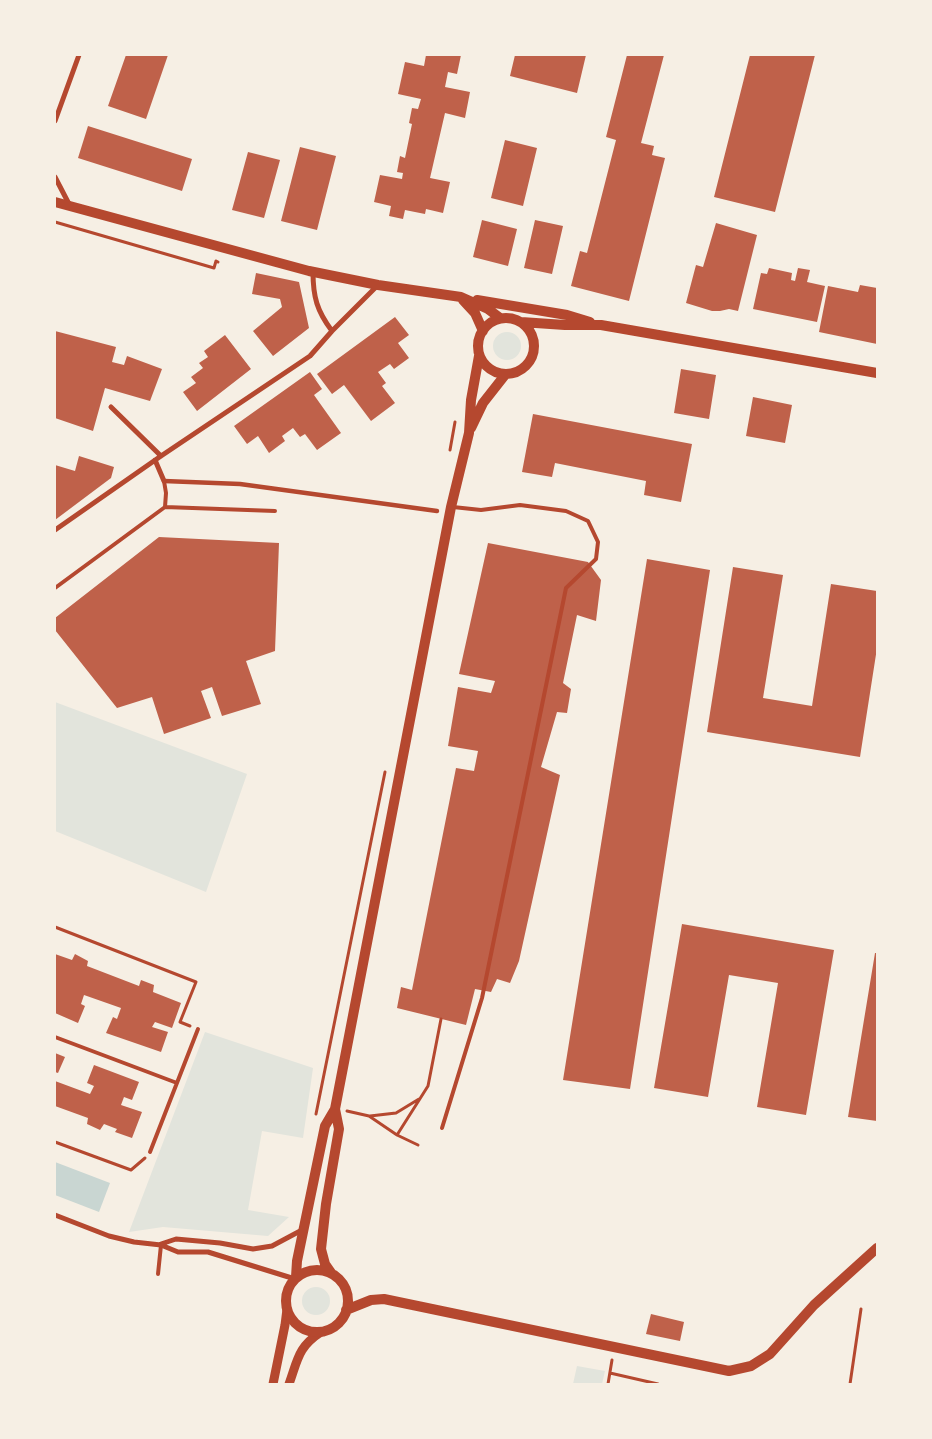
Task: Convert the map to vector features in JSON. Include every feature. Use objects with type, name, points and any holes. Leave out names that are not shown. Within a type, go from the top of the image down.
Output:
[{"type":"main road","points":[[55,202],[313,272],[378,285],[568,315],[601,325],[877,372]]},
{"type":"main road","points":[[461,297],[488,309],[500,318]]},
{"type":"main road","points":[[461,297],[474,313],[482,330]]},
{"type":"main road","points":[[469,433],[471,400],[479,356],[479,338],[482,330],[500,318],[511,318],[528,328],[533,336],[535,345],[530,363],[523,370],[515,374],[505,375],[489,370],[479,356]]},
{"type":"main road","points":[[520,322],[601,325]]},
{"type":"main road","points":[[296,1278],[297,1261],[325,1126],[335,1109],[450,507],[469,433],[483,403],[505,375]]},
{"type":"main road","points":[[332,1274],[314,1270],[304,1272],[296,1278],[286,1293],[287,1309],[296,1324],[304,1329],[312,1332],[328,1330],[339,1322],[346,1310],[347,1294],[344,1286],[325,1264],[321,1249],[326,1204],[339,1129],[335,1109]]},
{"type":"main road","points":[[346,1310],[371,1300],[384,1299],[730,1371],[752,1366],[770,1354],[814,1304],[877,1248]]},
{"type":"street","points":[[55,121],[79,55]]},
{"type":"street","points":[[55,176],[70,207]]},
{"type":"street","points":[[313,272],[313,292],[321,316],[332,331]]},
{"type":"street","points":[[55,530],[310,356],[378,285]]},
{"type":"street","points":[[111,407],[161,456]]},
{"type":"street","points":[[156,460],[164,481],[240,484],[437,511]]},
{"type":"street","points":[[55,1215],[110,1236],[134,1242],[161,1245],[178,1252],[208,1252],[296,1278]]},
{"type":"street","points":[[161,1245],[176,1239],[220,1243],[253,1249],[272,1246],[304,1228]]},
{"type":"street","points":[[273,1384],[286,1325],[287,1309]]},
{"type":"street","points":[[290,1384],[300,1352],[308,1340],[321,1332]]},
{"type":"lane","points":[[164,481],[166,493],[165,507]]},
{"type":"lane","points":[[442,1128],[482,998],[566,588],[596,559],[598,542],[588,521],[566,511],[520,506],[481,510],[450,507]]},
{"type":"lane","points":[[55,588],[165,507],[275,511]]},
{"type":"lane","points":[[150,1152],[198,1029]]},
{"type":"lane","points":[[55,1037],[177,1083]]},
{"type":"lane","points":[[158,1274],[161,1245]]},
{"type":"path","points":[[55,222],[214,268],[216,261],[225,263]]},
{"type":"path","points":[[448,456],[456,418]]},
{"type":"path","points":[[316,1114],[386,764]]},
{"type":"path","points":[[55,927],[196,982],[180,1022],[198,1029]]},
{"type":"path","points":[[397,1136],[428,1086],[441,1019]]},
{"type":"path","points":[[335,1109],[368,1116],[396,1113],[422,1097]]},
{"type":"path","points":[[368,1116],[397,1136],[418,1144]]},
{"type":"path","points":[[55,1142],[132,1170],[150,1152]]},
{"type":"path","points":[[850,1384],[860,1309]]},
{"type":"path","points":[[608,1384],[615,1346]]},
{"type":"path","points":[[610,1373],[658,1384]]},
{"type":"shaded area","points":[[507,332],[517,336],[521,346],[517,356],[507,360],[497,356],[493,346],[497,336]]},
{"type":"shaded area","points":[[55,702],[247,774],[206,892],[55,831]]},
{"type":"shaded area","points":[[205,1032],[313,1068],[303,1138],[262,1131],[248,1210],[289,1217],[268,1236],[163,1227],[129,1232]]},
{"type":"shaded area","points":[[55,1162],[110,1183],[99,1212],[55,1195]]},
{"type":"shaded area","points":[[316,1287],[326,1291],[330,1301],[326,1311],[316,1315],[306,1311],[302,1301],[306,1291]]},
{"type":"shaded area","points":[[577,1366],[605,1371],[602,1384],[573,1384]]},
{"type":"building","points":[[126,55],[168,55],[146,119],[108,106]]},
{"type":"building","points":[[426,55],[461,55],[457,74],[448,72],[445,87],[470,92],[465,118],[445,113],[430,178],[450,182],[443,213],[426,209],[425,214],[405,210],[403,219],[389,216],[391,206],[374,202],[380,175],[402,179],[403,173],[397,172],[400,156],[405,158],[412,124],[409,123],[412,108],[418,109],[421,99],[398,94],[405,62],[424,66]]},
{"type":"building","points":[[515,55],[586,55],[577,93],[510,76]]},
{"type":"building","points":[[627,55],[664,55],[641,143],[654,146],[652,155],[665,158],[629,301],[571,286],[580,251],[587,253],[616,140],[606,137]]},
{"type":"building","points":[[750,55],[815,55],[775,212],[714,197]]},
{"type":"building","points":[[88,126],[192,159],[182,191],[78,158]]},
{"type":"building","points":[[505,140],[537,148],[523,206],[491,198]]},
{"type":"building","points":[[300,147],[336,156],[317,230],[281,221]]},
{"type":"building","points":[[248,152],[280,160],[264,218],[232,210]]},
{"type":"building","points":[[482,220],[517,229],[508,266],[473,257]]},
{"type":"building","points":[[535,220],[563,226],[552,274],[524,268]]},
{"type":"building","points":[[716,223],[757,235],[738,311],[729,309],[712,311],[686,303],[696,265],[703,267]]},
{"type":"building","points":[[769,268],[792,273],[791,280],[795,281],[798,268],[810,270],[807,282],[825,286],[817,322],[753,309],[761,273],[767,274]]},
{"type":"building","points":[[256,273],[299,282],[309,328],[273,356],[253,331],[282,307],[280,299],[252,294]]},
{"type":"building","points":[[860,285],[877,288],[877,344],[819,332],[828,286],[858,292]]},
{"type":"building","points":[[395,317],[409,335],[398,343],[409,358],[394,369],[390,364],[378,372],[386,383],[382,386],[395,403],[371,421],[344,385],[332,394],[317,374]]},
{"type":"building","points":[[55,331],[116,347],[112,362],[124,365],[127,356],[162,369],[150,401],[105,388],[93,431],[55,418]]},
{"type":"building","points":[[225,335],[251,369],[197,411],[183,392],[196,383],[191,377],[203,368],[199,363],[208,357],[204,351]]},
{"type":"building","points":[[681,369],[716,375],[709,419],[674,413]]},
{"type":"building","points":[[310,372],[322,389],[314,395],[341,433],[317,450],[305,434],[300,437],[293,428],[282,436],[285,441],[269,453],[258,436],[247,444],[234,426]]},
{"type":"building","points":[[753,397],[792,405],[785,443],[746,436]]},
{"type":"building","points":[[533,414],[692,444],[681,502],[644,495],[646,481],[555,463],[552,477],[522,472]]},
{"type":"building","points":[[79,456],[114,467],[111,478],[55,520],[55,465],[75,471]]},
{"type":"building","points":[[159,537],[279,543],[275,651],[246,661],[261,704],[222,716],[212,687],[201,691],[211,718],[164,734],[152,697],[117,708],[55,630],[55,618]]},
{"type":"building","points":[[488,543],[588,562],[601,580],[596,621],[577,615],[563,683],[571,689],[567,713],[557,712],[541,767],[560,775],[519,961],[510,983],[497,979],[491,992],[475,989],[466,1025],[397,1008],[401,987],[412,990],[456,768],[474,771],[478,751],[448,746],[458,687],[491,693],[495,681],[459,674]]},
{"type":"building","points":[[647,559],[710,570],[630,1089],[563,1080]]},
{"type":"building","points":[[733,567],[783,575],[763,698],[812,706],[831,584],[877,591],[877,648],[860,757],[707,732]]},
{"type":"building","points":[[682,924],[834,950],[806,1115],[757,1107],[778,983],[729,975],[708,1097],[654,1088]]},
{"type":"building","points":[[875,953],[877,953],[877,1121],[848,1117]]},
{"type":"building","points":[[55,954],[72,960],[75,954],[88,961],[87,966],[139,986],[141,980],[154,985],[153,992],[181,1003],[172,1028],[155,1022],[152,1027],[168,1032],[161,1052],[106,1033],[113,1017],[117,1019],[121,1008],[84,995],[81,1004],[85,1006],[78,1023],[55,1013]]},
{"type":"building","points":[[55,1053],[65,1057],[58,1073],[55,1072]]},
{"type":"building","points":[[94,1065],[139,1082],[132,1100],[124,1097],[121,1105],[142,1112],[132,1138],[115,1132],[117,1129],[104,1124],[100,1130],[87,1124],[88,1118],[55,1106],[55,1081],[90,1094],[94,1086],[87,1083]]},
{"type":"building","points":[[651,1314],[684,1322],[680,1341],[646,1334]]}]
